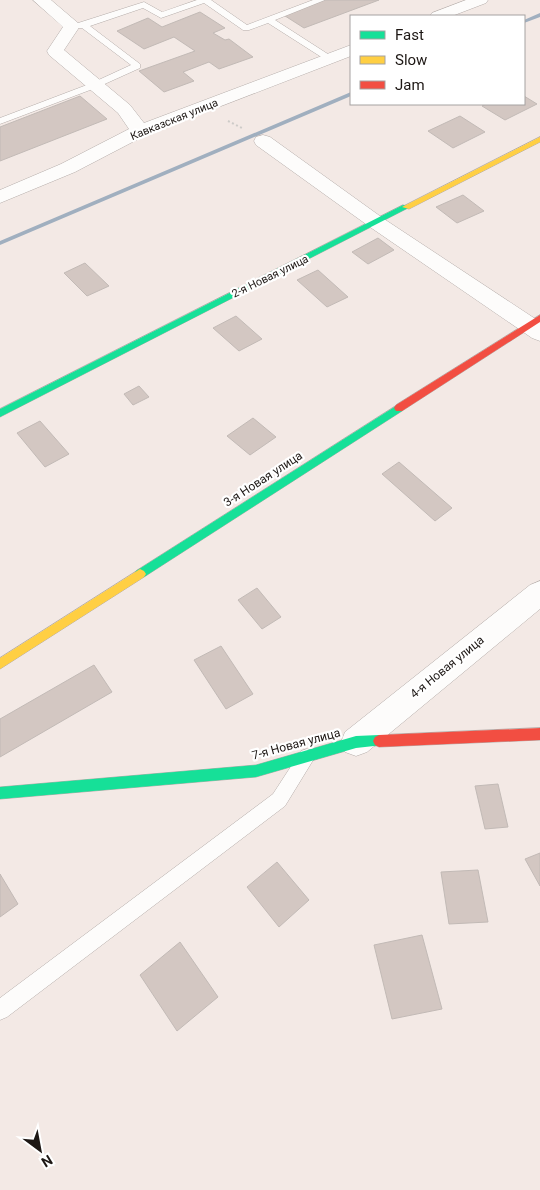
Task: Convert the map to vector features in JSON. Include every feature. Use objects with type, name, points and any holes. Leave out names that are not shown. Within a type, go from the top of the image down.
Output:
[{"type":"street","points":[[41,0],[78,26],[55,51],[124,109],[140,131]]},
{"type":"street","points":[[441,15],[480,0]]},
{"type":"street","name":"Кавказская улица","points":[[0,196],[68,168],[140,131],[350,50]]},
{"type":"street","name":"2-я Новая улица","points":[[0,412],[540,140]]},
{"type":"street","points":[[264,142],[378,222],[536,325]]},
{"type":"street","name":"3-я Новая улица","points":[[0,664],[536,325]]},
{"type":"street","name":"4-я Новая улица","points":[[356,742],[540,593]]},
{"type":"street","name":"7-я Новая улица","points":[[0,793],[256,771],[356,742],[540,734]]},
{"type":"lane","points":[[78,26],[144,5],[161,15],[205,0],[246,28],[321,0]]},
{"type":"lane","points":[[269,20],[328,58]]},
{"type":"lane","points":[[0,120],[96,85],[137,66],[78,26]]},
{"type":"lane","points":[[0,1010],[280,800],[307,756]]},
{"type":"path","points":[[230,121],[242,128]]},
{"type":"building","points":[[321,0],[379,0],[304,28],[282,14]]},
{"type":"building","points":[[200,12],[225,28],[213,33],[225,40],[229,39],[253,57],[219,69],[209,62],[183,72],[194,81],[164,92],[139,71],[195,51],[174,37],[144,49],[117,31],[148,18],[162,27]]},
{"type":"building","points":[[80,96],[107,119],[0,161],[0,127]]},
{"type":"building","points":[[525,97],[537,104],[505,120],[482,106],[525,105]]},
{"type":"building","points":[[460,116],[485,132],[453,148],[428,131]]},
{"type":"building","points":[[463,195],[484,211],[457,223],[436,207]]},
{"type":"building","points":[[378,238],[394,250],[368,264],[352,252]]},
{"type":"building","points":[[85,263],[109,286],[87,296],[64,273]]},
{"type":"building","points":[[318,270],[348,297],[327,307],[297,280]]},
{"type":"building","points":[[236,316],[262,339],[239,351],[213,328]]},
{"type":"building","points":[[139,386],[149,397],[133,405],[124,394]]},
{"type":"building","points":[[253,418],[276,437],[250,455],[227,436]]},
{"type":"building","points":[[40,421],[69,454],[45,467],[17,433]]},
{"type":"building","points":[[399,462],[452,508],[435,521],[382,474]]},
{"type":"building","points":[[257,588],[281,617],[262,629],[238,600]]},
{"type":"building","points":[[221,646],[253,694],[226,709],[194,660]]},
{"type":"building","points":[[94,665],[112,692],[0,757],[0,719]]},
{"type":"building","points":[[498,784],[508,827],[485,829],[475,786]]},
{"type":"building","points":[[540,853],[540,886],[525,859]]},
{"type":"building","points":[[277,862],[309,900],[279,927],[247,887]]},
{"type":"building","points":[[478,870],[488,922],[449,924],[441,872]]},
{"type":"building","points":[[0,874],[18,904],[0,917]]},
{"type":"building","points":[[422,935],[442,1009],[392,1019],[374,945]]},
{"type":"building","points":[[180,942],[218,997],[177,1031],[140,975]]},
{"type":"waterway","points":[[525,22],[540,15]]},
{"type":"waterway","points":[[0,243],[350,94]]},
{"type":"traffic: fast","points":[[0,413],[406,207]]},
{"type":"traffic: fast","points":[[140,574],[399,408]]},
{"type":"traffic: fast","points":[[0,793],[256,771],[356,742],[379,741]]},
{"type":"traffic: slow","points":[[406,207],[540,139]]},
{"type":"traffic: slow","points":[[0,664],[140,574]]},
{"type":"traffic: jam","points":[[399,408],[540,318]]},
{"type":"traffic: jam","points":[[379,741],[540,734]]}]
